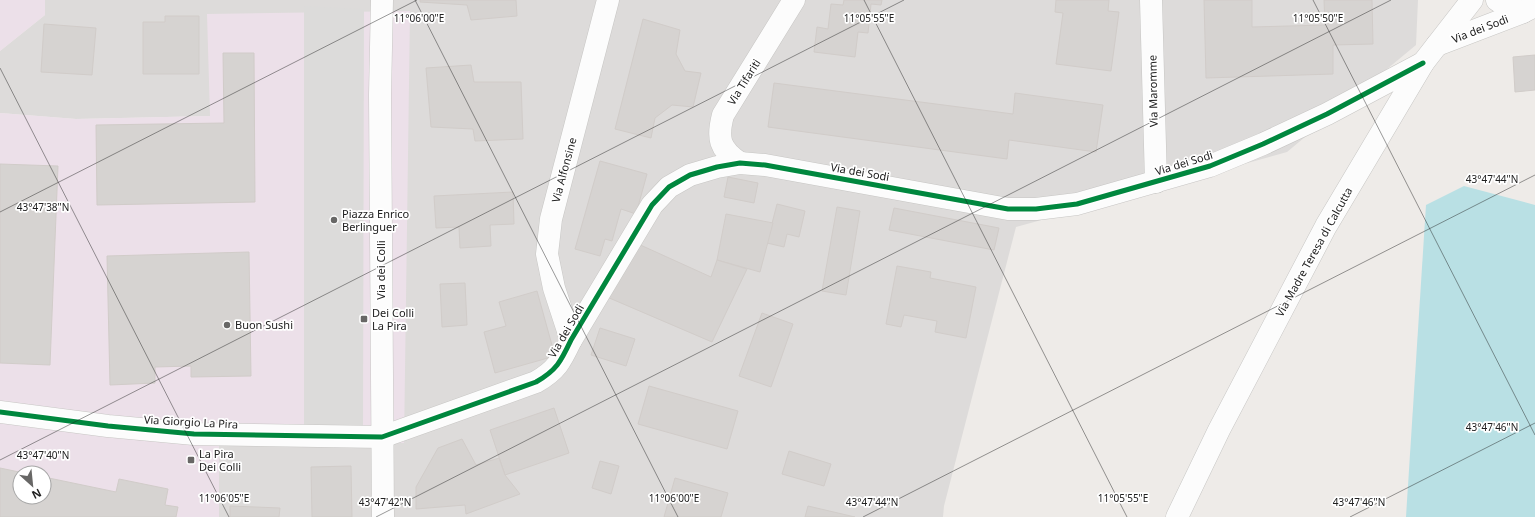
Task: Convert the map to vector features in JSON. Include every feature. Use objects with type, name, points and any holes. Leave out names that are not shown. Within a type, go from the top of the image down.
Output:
[{"type":"street","name":"Via dei Colli","points":[[382,0],[380,95],[383,517]]},
{"type":"street","name":"Via Alfonsine","points":[[571,340],[554,288],[547,254],[551,219],[608,0]]},
{"type":"street","name":"Via Tifariti","points":[[740,163],[729,155],[721,144],[720,129],[723,115],[794,0]]},
{"type":"street","name":"Via Maromme","points":[[1151,0],[1156,182]]},
{"type":"street","name":"Via Madre Teresa di Calcutta","points":[[1177,517],[1219,430],[1326,226],[1423,63],[1472,0]]},
{"type":"street","name":"Via dei Sodi","points":[[1497,0],[1507,7],[1529,9]]},
{"type":"street","name":"Via dei Sodi","points":[[1437,45],[1529,9]]},
{"type":"street","name":"Via dei Sodi","points":[[382,437],[536,382],[549,374],[562,361],[571,340],[652,205],[670,188],[690,175],[717,167],[740,163],[765,165],[1008,209],[1036,209],[1077,204],[1210,166],[1263,144],[1327,114],[1423,63]]},
{"type":"street","name":"Via Giorgio La Pira","points":[[0,412],[108,426],[194,434],[382,437]]},
{"type":"shaded area","points":[[0,0],[45,0],[45,15],[0,51]]},
{"type":"shaded area","points":[[45,0],[1418,0],[1416,45],[1287,152],[1016,227],[944,506],[943,517],[219,517],[219,444],[210,116],[76,119],[0,113],[0,51],[45,15]]},
{"type":"shaded area","name":"Piazza Enrico Berlinguer","points":[[304,6],[364,9],[363,432],[304,431]]},
{"type":"shaded area","points":[[410,11],[404,443],[219,444],[219,517],[0,517],[0,113],[76,119],[210,116],[207,14]]},
{"type":"water","points":[[1464,186],[1535,205],[1535,517],[1406,517],[1426,205]]},
{"type":"building","points":[[420,0],[516,0],[517,16],[471,20],[467,5],[420,2]]},
{"type":"building","points":[[844,0],[882,0],[881,5],[871,4],[868,33],[858,32],[855,57],[814,52],[817,27],[828,29],[831,4],[843,5]]},
{"type":"building","points":[[1056,0],[1109,0],[1108,11],[1119,12],[1111,71],[1056,64],[1063,13],[1055,12]]},
{"type":"building","points":[[1204,0],[1252,0],[1252,27],[1325,25],[1324,0],[1372,0],[1373,44],[1333,45],[1333,74],[1206,78]]},
{"type":"building","points":[[165,16],[199,16],[199,74],[143,74],[143,22],[165,22]]},
{"type":"building","points":[[643,19],[680,30],[676,54],[685,71],[701,73],[693,107],[672,105],[655,118],[651,138],[615,129]]},
{"type":"building","points":[[44,24],[96,28],[92,75],[41,72]]},
{"type":"building","points":[[223,53],[254,53],[255,202],[97,205],[96,125],[224,123]]},
{"type":"building","points":[[1535,55],[1535,90],[1515,92],[1513,57]]},
{"type":"building","points":[[471,65],[474,82],[521,82],[523,139],[475,141],[473,129],[431,127],[426,68]]},
{"type":"building","points":[[774,83],[1013,114],[1015,93],[1103,105],[1096,152],[1009,140],[1007,159],[768,127]]},
{"type":"building","points":[[600,161],[647,174],[636,214],[621,209],[612,241],[605,239],[600,256],[575,249]]},
{"type":"building","points":[[0,164],[58,166],[50,365],[0,363]]},
{"type":"building","points":[[728,177],[758,183],[754,203],[724,197]]},
{"type":"building","points":[[513,192],[514,224],[490,225],[491,246],[460,248],[459,227],[436,228],[434,196]]},
{"type":"building","points":[[777,204],[805,211],[799,237],[787,234],[784,247],[767,243]]},
{"type":"building","points":[[837,207],[860,211],[846,295],[822,291]]},
{"type":"building","points":[[894,208],[999,228],[994,250],[889,230]]},
{"type":"building","points":[[726,214],[773,223],[760,272],[717,260]]},
{"type":"building","points":[[636,243],[711,277],[717,260],[747,269],[712,342],[607,297]]},
{"type":"building","points":[[249,252],[251,376],[191,377],[191,366],[155,367],[155,383],[110,385],[107,256]]},
{"type":"building","points":[[897,266],[931,272],[930,278],[976,287],[966,338],[935,332],[937,321],[904,315],[901,327],[886,324]]},
{"type":"building","points":[[465,283],[467,325],[442,327],[440,284]]},
{"type":"building","points":[[537,291],[555,356],[495,373],[484,332],[506,326],[499,302]]},
{"type":"building","points":[[762,313],[793,324],[771,387],[739,376]]},
{"type":"building","points":[[600,328],[635,339],[626,366],[591,355]]},
{"type":"building","points":[[649,386],[738,411],[727,449],[638,424]]},
{"type":"building","points":[[554,408],[569,453],[505,475],[490,430]]},
{"type":"building","points":[[462,439],[476,465],[499,458],[505,475],[520,494],[466,514],[465,505],[416,509],[416,487],[438,448]]},
{"type":"building","points":[[789,451],[831,464],[824,486],[782,474]]},
{"type":"building","points":[[600,461],[619,466],[611,494],[592,488]]},
{"type":"building","points":[[351,466],[352,517],[312,517],[311,467]]},
{"type":"building","points":[[0,468],[12,470],[12,505],[52,505],[52,479],[116,492],[119,479],[168,489],[165,505],[178,507],[176,517],[0,517]]},
{"type":"building","points":[[675,478],[728,493],[721,517],[664,517]]},
{"type":"building","points":[[230,506],[280,508],[279,517],[230,517]]},
{"type":"building","points":[[808,506],[855,517],[805,517]]},
{"type":"cycle path","points":[[0,412],[108,426],[194,434],[382,437],[536,382],[554,369],[652,205],[669,187],[690,175],[717,167],[740,163],[765,165],[1008,209],[1036,209],[1077,204],[1210,166],[1263,144],[1327,114],[1423,63]]},
{"type":"place","name":"Piazza Enrico Berlinguer","points":[[334,220]]},
{"type":"place","name":"Dei Colli La Pira","points":[[364,319]]},
{"type":"place","name":"Buon Sushi","points":[[227,325]]},
{"type":"place","name":"La Pira Dei Colli","points":[[191,460]]}]
